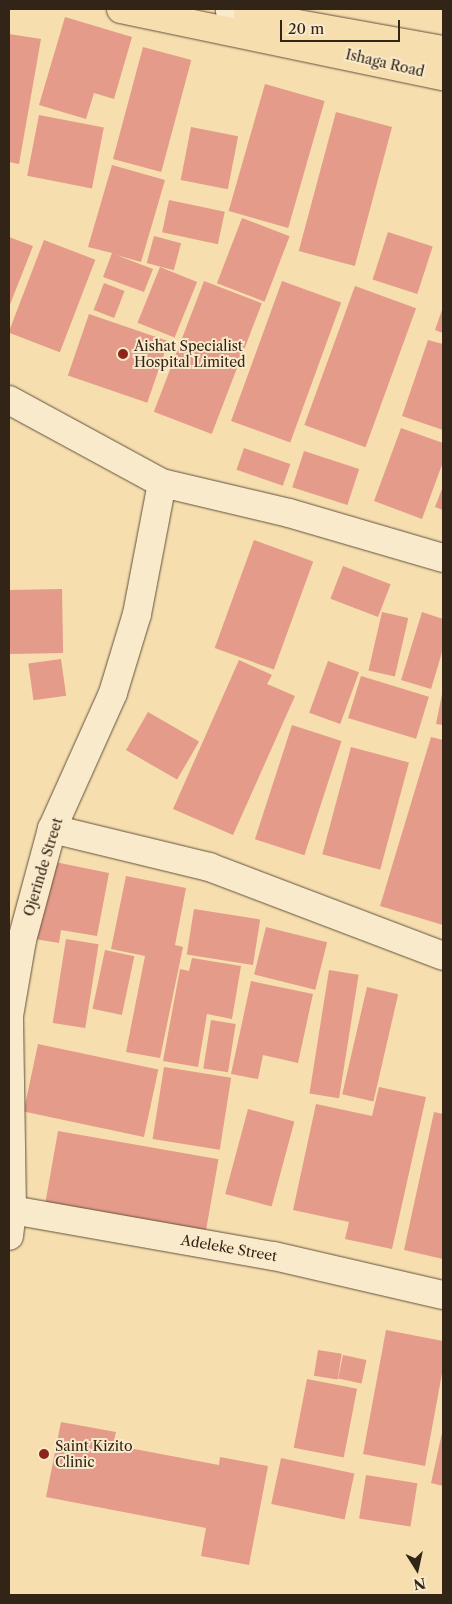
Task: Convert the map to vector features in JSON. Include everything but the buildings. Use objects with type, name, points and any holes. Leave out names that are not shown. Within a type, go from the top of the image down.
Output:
[{"type":"main road","name":"Ishaga Road","points":[[121,9],[443,76]]},
{"type":"main road","name":"Ishaga Road","points":[[227,10],[443,50]]},
{"type":"street","points":[[9,400],[162,482],[289,513],[443,558]]},
{"type":"street","name":"Ojerinde Street","points":[[9,1236],[12,1210],[9,1016],[22,940],[52,829],[113,693],[137,614],[162,482]]},
{"type":"street","points":[[52,829],[209,867],[443,956]]},
{"type":"street","name":"Adeleke Street","points":[[12,1210],[274,1256],[443,1296]]},
{"type":"place","name":"Aishat Specialist Hospital Limited","points":[[123,354]]},
{"type":"place","name":"Saint Kizito Clinic","points":[[44,1454]]}]
